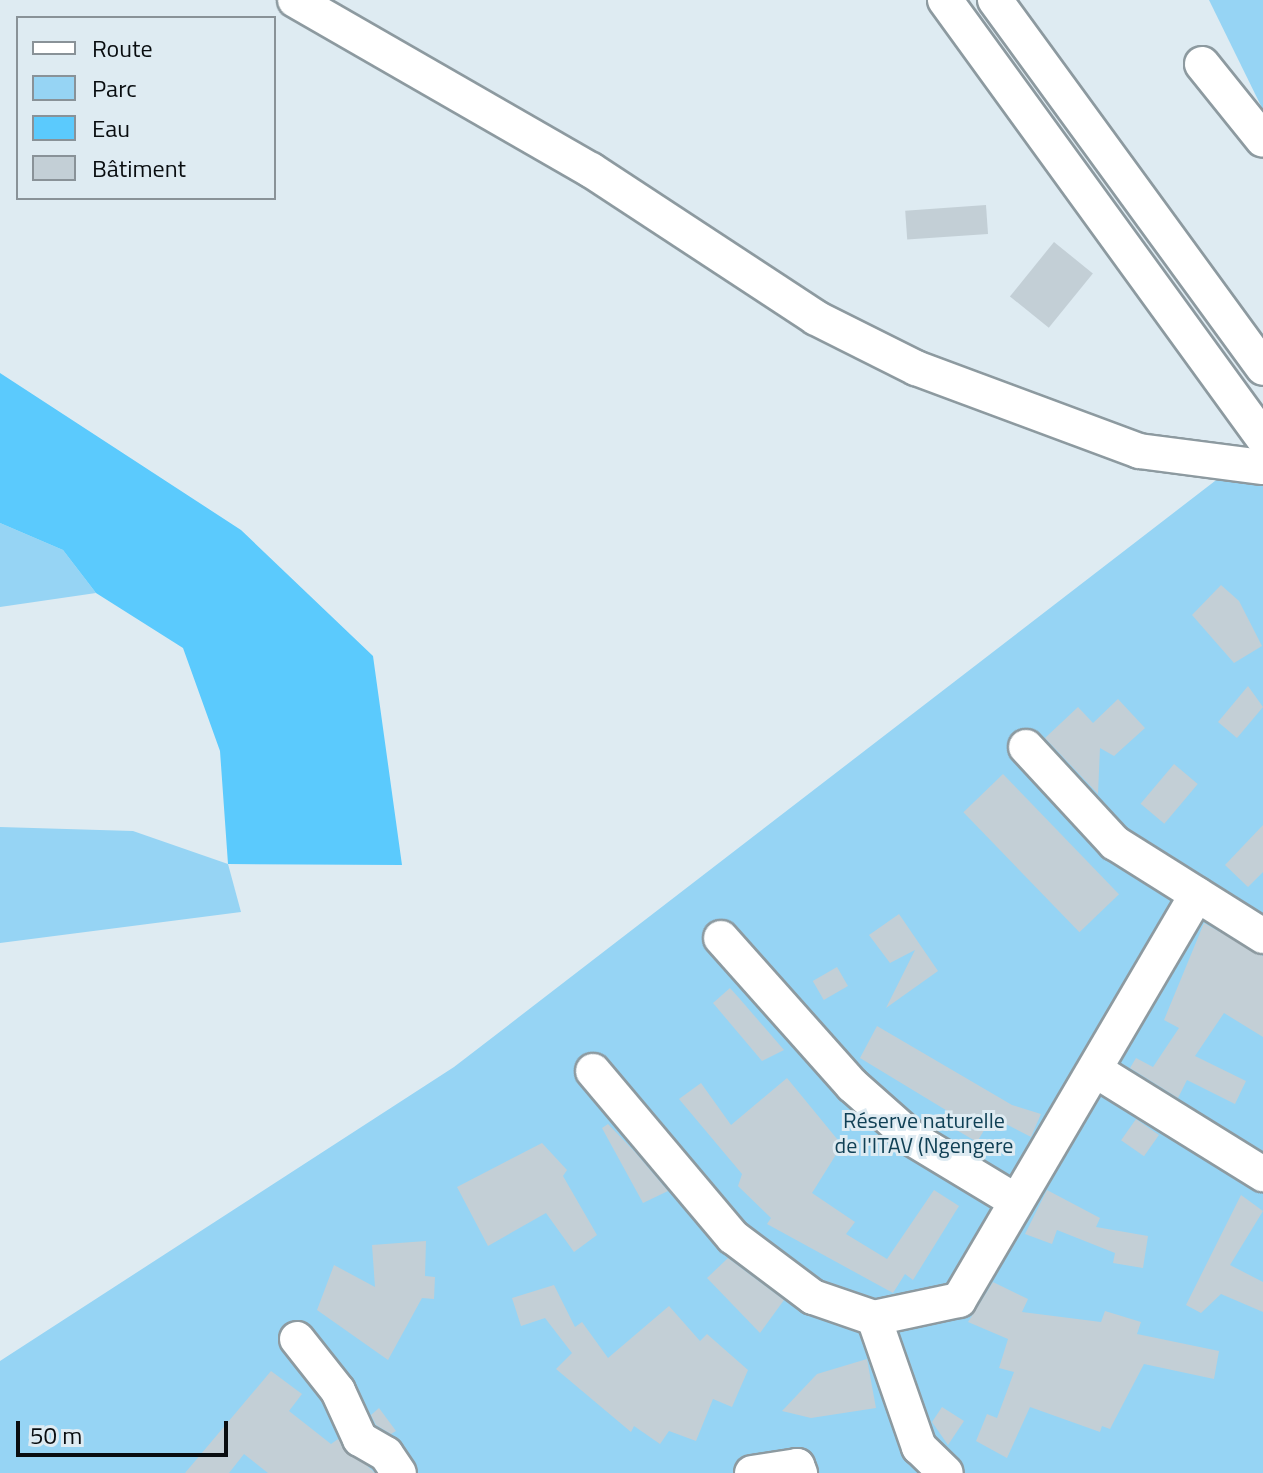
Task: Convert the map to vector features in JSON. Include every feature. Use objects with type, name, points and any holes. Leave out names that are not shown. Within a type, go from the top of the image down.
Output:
[{"type":"street","points":[[295,0],[591,170],[816,318],[916,368],[1139,451],[1263,467]]},
{"type":"street","points":[[945,0],[1263,438]]},
{"type":"street","points":[[995,0],[1263,368]]},
{"type":"street","points":[[1202,64],[1263,140]]},
{"type":"street","points":[[1026,747],[1115,843],[1263,936]]},
{"type":"street","points":[[593,1071],[733,1237],[813,1297],[874,1318],[959,1300],[1014,1200],[1095,1070],[1197,895]]},
{"type":"street","points":[[721,938],[852,1085],[913,1139],[1014,1200]]},
{"type":"street","points":[[1095,1070],[1263,1174]]},
{"type":"street","points":[[874,1318],[919,1447],[946,1473]]},
{"type":"street","points":[[297,1339],[338,1391],[360,1439],[386,1454],[399,1473]]},
{"type":"street","points":[[752,1473],[797,1466],[800,1473]]},
{"type":"green space","points":[[1209,0],[1263,0],[1263,110]]},
{"type":"green space","name":"Réserve naturelle de l'ITAV (Ngengere","points":[[1263,444],[1263,1473],[0,1473],[0,1361],[454,1067]]},
{"type":"green space","points":[[0,523],[63,550],[96,593],[0,607]]},
{"type":"green space","points":[[0,827],[133,831],[228,864],[241,912],[0,943]]},
{"type":"water","points":[[0,373],[241,530],[373,656],[402,865],[228,864],[220,751],[183,648],[96,593],[63,550],[0,523]]},
{"type":"building","points":[[986,205],[988,234],[907,240],[905,211]]},
{"type":"building","points":[[1054,242],[1093,273],[1049,328],[1010,296]]},
{"type":"building","points":[[1221,585],[1239,601],[1262,646],[1234,663],[1192,615]]},
{"type":"building","points":[[1248,686],[1263,707],[1237,738],[1218,722]]},
{"type":"building","points":[[1118,699],[1145,728],[1114,756],[1100,748],[1098,794],[1045,738],[1078,707],[1093,723]]},
{"type":"building","points":[[1174,764],[1198,784],[1164,824],[1141,804]]},
{"type":"building","points":[[1003,774],[1119,894],[1079,932],[963,812]]},
{"type":"building","points":[[1263,825],[1263,872],[1248,887],[1225,865]]},
{"type":"building","points":[[899,914],[938,971],[886,1008],[915,950],[890,963],[869,935]]},
{"type":"building","points":[[1204,923],[1263,956],[1263,1037],[1224,1013],[1195,1056],[1246,1081],[1235,1104],[1187,1080],[1178,1098],[1130,1068],[1136,1058],[1153,1067],[1179,1028],[1164,1020]]},
{"type":"building","points":[[837,967],[848,986],[824,1000],[813,981]]},
{"type":"building","points":[[730,988],[784,1050],[762,1061],[713,1003]]},
{"type":"building","points":[[877,1026],[1012,1105],[1041,1114],[1031,1137],[992,1117],[977,1142],[948,1125],[954,1115],[860,1058]]},
{"type":"building","points":[[787,1078],[842,1145],[812,1193],[855,1222],[846,1234],[887,1259],[934,1190],[959,1206],[913,1280],[905,1274],[893,1293],[767,1224],[771,1218],[738,1186],[742,1174],[679,1099],[701,1083],[731,1125]]},
{"type":"building","points":[[1136,1119],[1159,1135],[1144,1156],[1121,1140]]},
{"type":"building","points":[[608,1124],[668,1191],[643,1203],[602,1128]]},
{"type":"building","points":[[542,1143],[567,1170],[563,1176],[597,1235],[574,1252],[546,1213],[488,1246],[457,1187]]},
{"type":"building","points":[[1047,1190],[1100,1218],[1096,1227],[1148,1236],[1143,1268],[1113,1263],[1115,1253],[1057,1230],[1052,1244],[1025,1234]]},
{"type":"building","points":[[1241,1195],[1263,1211],[1230,1265],[1263,1282],[1263,1312],[1221,1294],[1201,1313],[1186,1305]]},
{"type":"building","points":[[426,1241],[425,1276],[435,1277],[434,1299],[422,1298],[388,1360],[317,1310],[334,1265],[375,1287],[372,1245]]},
{"type":"building","points":[[728,1258],[784,1300],[760,1333],[707,1278]]},
{"type":"building","points":[[993,1282],[1028,1299],[1022,1312],[1101,1322],[1105,1311],[1141,1322],[1137,1334],[1219,1351],[1214,1379],[1144,1364],[1110,1429],[1102,1426],[1100,1432],[1030,1407],[1007,1458],[976,1441],[987,1414],[997,1418],[1014,1372],[999,1368],[1008,1339],[968,1322]]},
{"type":"building","points":[[554,1285],[575,1327],[582,1322],[608,1358],[669,1306],[700,1341],[707,1334],[748,1370],[732,1407],[713,1399],[696,1441],[669,1431],[660,1444],[634,1426],[631,1432],[556,1369],[572,1353],[545,1318],[521,1326],[512,1298]]},
{"type":"building","points":[[867,1359],[876,1408],[811,1418],[782,1411],[817,1374]]},
{"type":"building","points":[[271,1371],[302,1394],[289,1411],[331,1444],[338,1439],[375,1473],[268,1473],[244,1454],[229,1473],[185,1473]]},
{"type":"building","points":[[942,1407],[964,1421],[948,1445],[932,1422]]},
{"type":"building","points":[[379,1408],[396,1431],[391,1434],[376,1425],[371,1415]]}]
